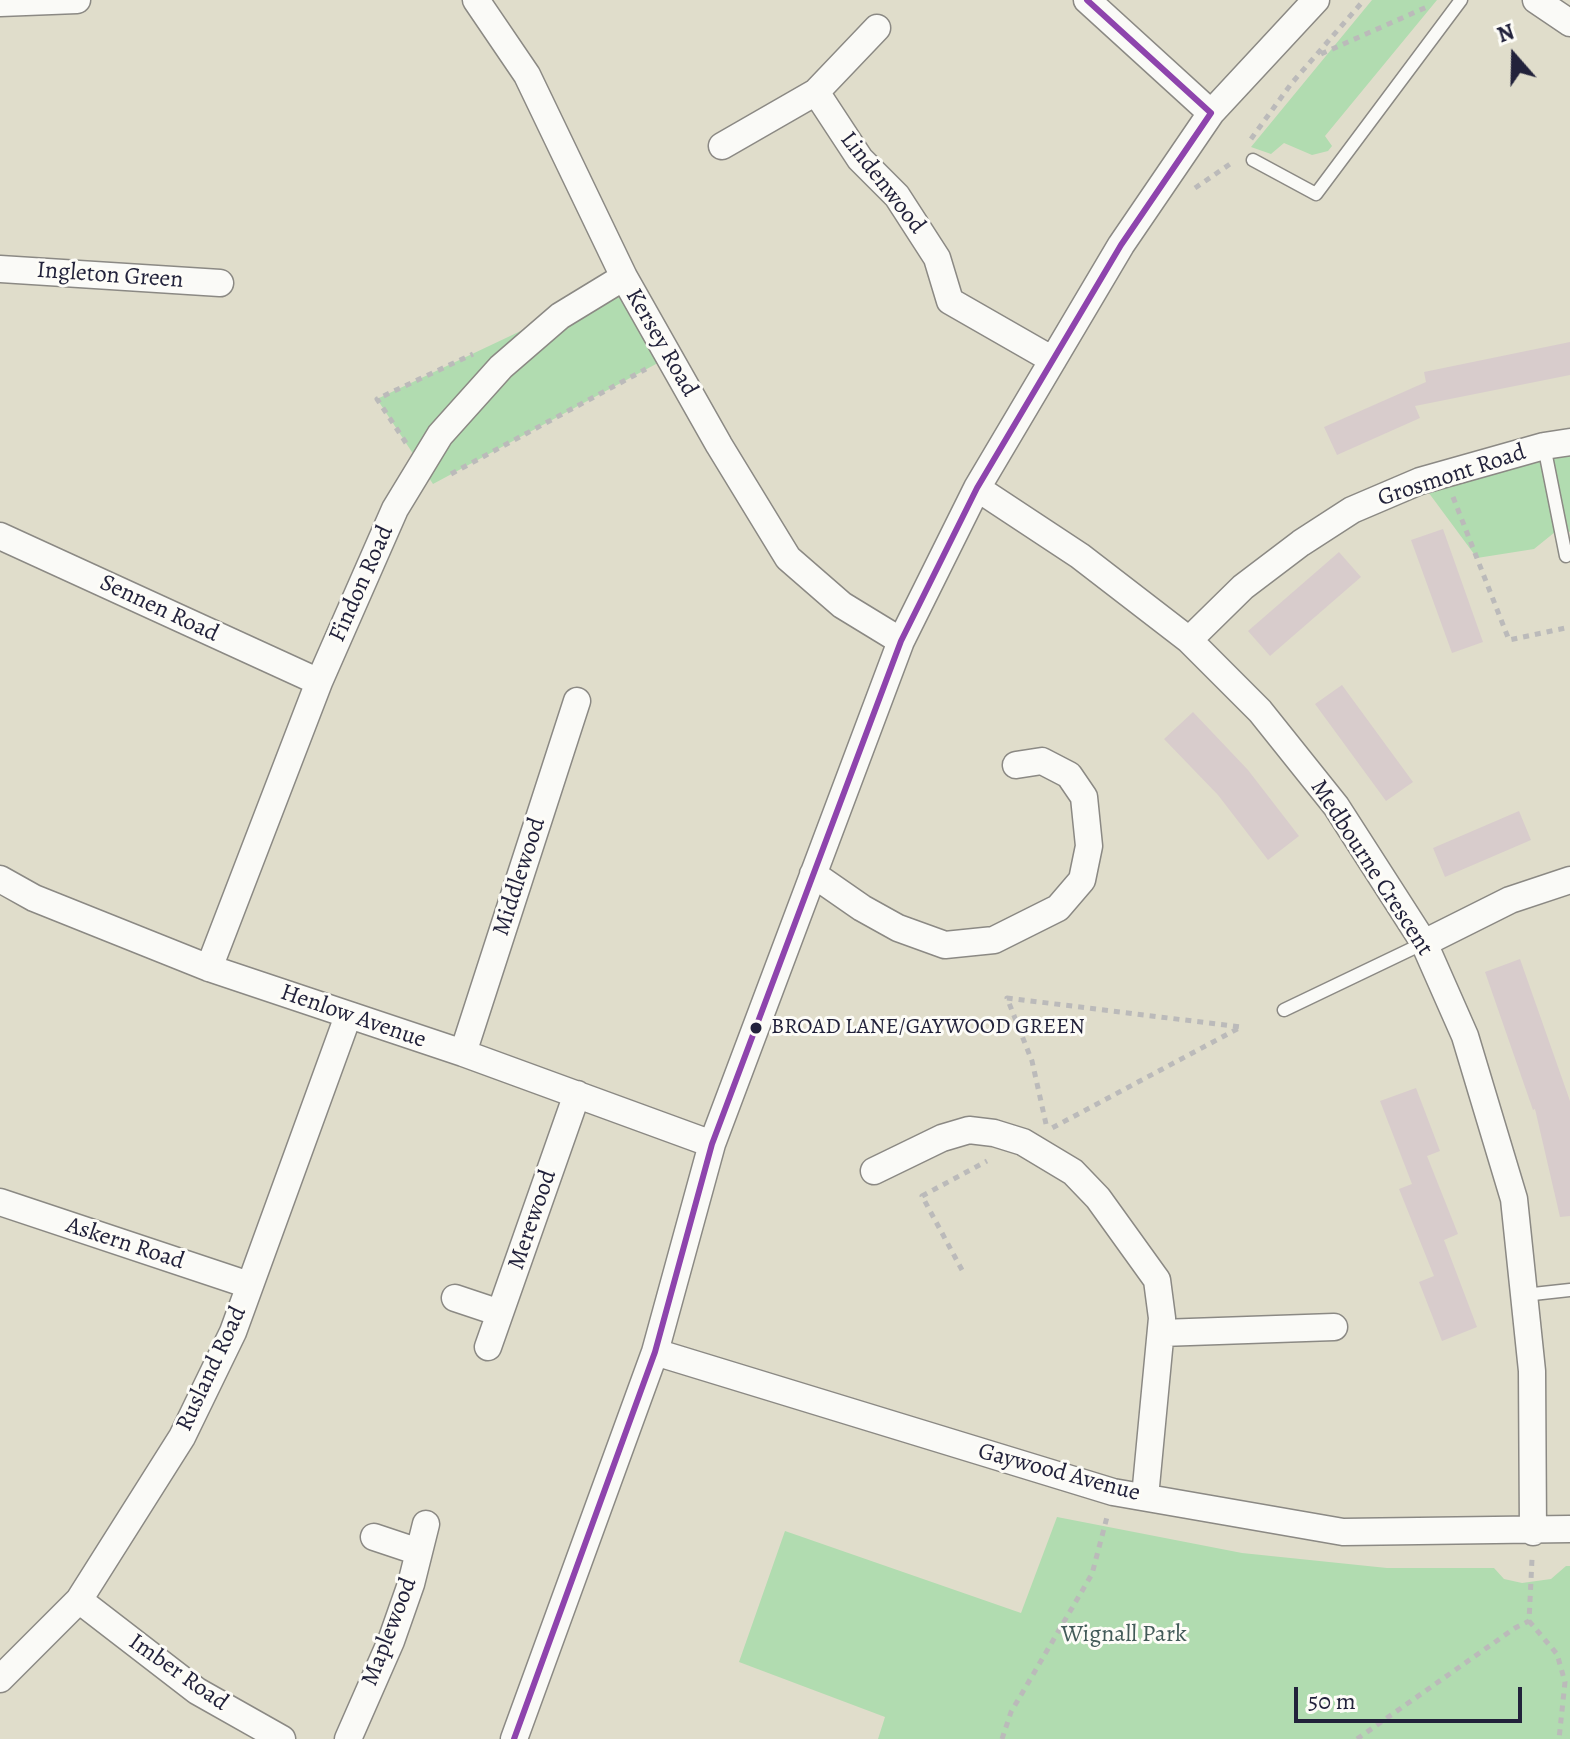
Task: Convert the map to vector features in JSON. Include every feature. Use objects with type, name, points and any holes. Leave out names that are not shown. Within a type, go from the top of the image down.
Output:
[{"type":"street","points":[[0,3],[63,0]]},
{"type":"street","name":"Kersey Road","points":[[476,0],[527,75],[624,277],[719,445],[788,558],[842,605],[901,641]]},
{"type":"street","points":[[1087,0],[1211,113]]},
{"type":"street","points":[[514,1739],[655,1352],[712,1144],[901,641],[977,488],[1121,245],[1211,113],[1316,0]]},
{"type":"street","points":[[1536,0],[1570,23]]},
{"type":"street","points":[[722,146],[816,92],[877,28]]},
{"type":"street","name":"Lindenwood","points":[[816,92],[860,159],[897,196],[937,258],[950,301],[1053,360]]},
{"type":"street","name":"Ingleton Green","points":[[0,269],[220,283]]},
{"type":"street","name":"Findon Road","points":[[209,968],[319,682],[395,509],[440,435],[501,367],[548,326],[624,277]]},
{"type":"street","name":"Grosmont Road","points":[[1189,640],[1243,587],[1301,543],[1352,510],[1409,485],[1557,444]]},
{"type":"street","name":"Medbourne Crescent","points":[[977,488],[1080,556],[1189,640],[1260,711],[1336,806],[1424,943],[1465,1036],[1514,1199],[1532,1371],[1533,1532]]},
{"type":"street","name":"Sennen Road","points":[[0,536],[319,682]]},
{"type":"street","name":"Middlewood","points":[[463,1053],[577,701]]},
{"type":"street","points":[[813,874],[862,908],[898,928],[945,945],[994,940],[1058,908],[1082,880],[1089,846],[1084,797],[1069,775],[1042,761],[1016,765]]},
{"type":"street","name":"Henlow Avenue","points":[[0,879],[34,898],[209,968],[463,1053],[712,1144]]},
{"type":"street","points":[[1424,943],[1510,900],[1570,880]]},
{"type":"street","name":"Rusland Road","points":[[0,1679],[79,1600],[182,1437],[233,1332],[348,1016]]},
{"type":"street","name":"Merewood","points":[[488,1347],[577,1094]]},
{"type":"street","points":[[874,1171],[942,1138],[969,1130],[994,1133],[1023,1142],[1073,1172],[1098,1198],[1157,1280],[1162,1318],[1145,1497]]},
{"type":"street","name":"Askern Road","points":[[2,1207],[249,1285]]},
{"type":"street","points":[[455,1298],[500,1313]]},
{"type":"street","points":[[1161,1333],[1334,1327]]},
{"type":"street","name":"Gaywood Avenue","points":[[655,1352],[1113,1492],[1343,1532],[1533,1532],[1570,1529]]},
{"type":"street","name":"Maplewood","points":[[348,1739],[391,1641],[411,1584],[426,1524]]},
{"type":"street","points":[[374,1537],[419,1552]]},
{"type":"street","name":"Imber Road","points":[[79,1600],[197,1691],[282,1739]]},
{"type":"lane","points":[[1253,160],[1316,194],[1461,0]]},
{"type":"lane","points":[[1557,444],[1566,556]]},
{"type":"lane","points":[[1284,1010],[1424,943]]},
{"type":"lane","points":[[1524,1295],[1570,1290]]},
{"type":"path","points":[[1249,142],[1291,84],[1364,0]]},
{"type":"path","points":[[1316,56],[1440,1],[1461,0]]},
{"type":"path","points":[[1188,193],[1241,154]]},
{"type":"path","points":[[1444,474],[1509,640],[1570,627]]},
{"type":"path","points":[[1007,998],[1241,1027],[1047,1130],[1032,1061],[1007,998]]},
{"type":"path","points":[[962,1270],[922,1196],[1023,1142]]},
{"type":"path","points":[[1002,1739],[1011,1712],[1092,1574],[1113,1492]]},
{"type":"path","points":[[1533,1532],[1529,1621],[1557,1654],[1565,1682],[1559,1739]]},
{"type":"path","points":[[1357,1739],[1529,1621]]},
{"type":"green space","points":[[1372,0],[1437,0],[1325,136],[1332,146],[1328,151],[1312,155],[1284,143],[1271,154],[1251,147]]},
{"type":"green space","points":[[624,277],[669,357],[433,484],[377,399],[582,302]]},
{"type":"green space","points":[[1570,442],[1570,532],[1560,528],[1534,549],[1477,558],[1420,481]]},
{"type":"green space","name":"Wignall Park","points":[[1057,1517],[1242,1553],[1387,1568],[1494,1568],[1504,1579],[1522,1583],[1551,1579],[1570,1566],[1570,1739],[878,1739],[885,1717],[739,1662],[785,1531],[1021,1613]]},
{"type":"building","points":[[1570,342],[1570,375],[1415,406],[1420,418],[1337,455],[1324,427],[1426,382],[1424,372]]},
{"type":"building","points":[[1443,529],[1483,642],[1452,653],[1411,540]]},
{"type":"building","points":[[1339,552],[1361,577],[1270,656],[1248,631]]},
{"type":"building","points":[[1342,685],[1413,782],[1386,801],[1315,704]]},
{"type":"building","points":[[1193,712],[1248,770],[1299,836],[1268,860],[1218,795],[1164,739]]},
{"type":"building","points":[[1519,811],[1531,840],[1445,877],[1433,848]]},
{"type":"building","points":[[1520,959],[1570,1101],[1570,1216],[1560,1217],[1535,1109],[1485,972]]},
{"type":"building","points":[[1416,1088],[1440,1151],[1427,1156],[1458,1234],[1444,1240],[1477,1327],[1442,1341],[1419,1282],[1434,1276],[1399,1189],[1412,1184],[1380,1101]]},
{"type":"transit line","points":[[1087,0],[1211,113]]},
{"type":"transit line","points":[[514,1739],[655,1352],[712,1144],[901,641],[977,488],[1121,245],[1211,113]]},
{"type":"place","name":"BROAD LANE/GAYWOOD GREEN","points":[[756,1028]]}]
